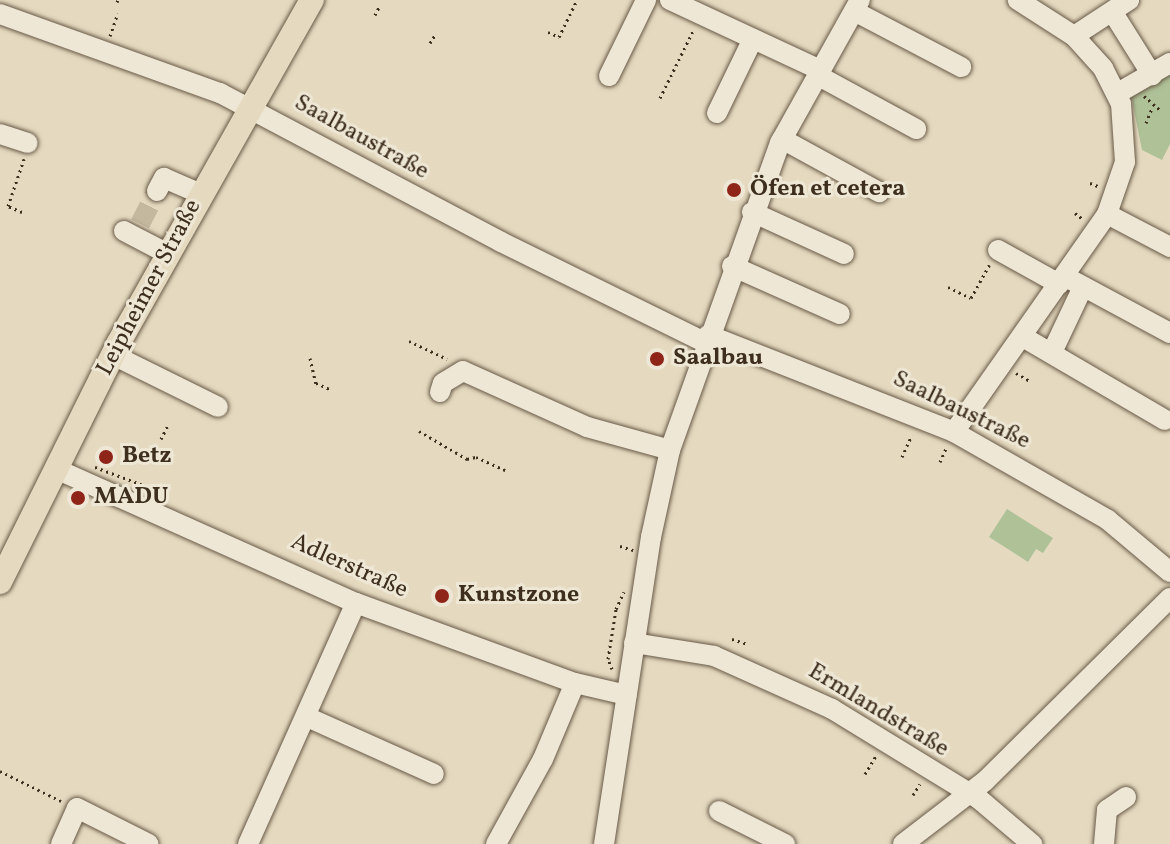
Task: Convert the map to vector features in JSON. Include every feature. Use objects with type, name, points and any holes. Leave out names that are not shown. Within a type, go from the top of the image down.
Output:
[{"type":"main road","name":"Leipheimer Straße","points":[[0,582],[113,355],[249,107],[312,0]]},
{"type":"street","points":[[670,0],[818,72],[916,129]]},
{"type":"street","points":[[954,432],[1058,286],[1095,247],[1107,214],[1128,186],[1125,134],[1118,93],[1074,36],[1018,0]]},
{"type":"street","points":[[1074,36],[1129,0]]},
{"type":"street","points":[[609,76],[643,1]]},
{"type":"street","points":[[604,844],[634,643],[670,450],[732,266],[782,139],[857,6],[961,67]]},
{"type":"street","name":"Saalbaustraße","points":[[0,14],[249,107],[472,228],[707,339],[954,432],[1108,520],[1170,572]]},
{"type":"street","points":[[1115,16],[1146,82]]},
{"type":"street","points":[[717,113],[753,39]]},
{"type":"street","points":[[1118,93],[1146,82],[1170,63]]},
{"type":"street","points":[[0,134],[26,151]]},
{"type":"street","points":[[782,139],[879,192]]},
{"type":"street","points":[[166,190],[201,194]]},
{"type":"street","points":[[752,212],[844,254]]},
{"type":"street","points":[[1107,214],[1170,247]]},
{"type":"street","points":[[138,232],[168,254]]},
{"type":"street","points":[[994,258],[1170,333]]},
{"type":"street","points":[[732,266],[840,314]]},
{"type":"street","points":[[1055,342],[1076,300],[1058,286]]},
{"type":"street","points":[[1023,337],[1165,420]]},
{"type":"street","points":[[113,355],[218,407]]},
{"type":"street","points":[[440,392],[443,383],[463,371],[587,427],[670,450]]},
{"type":"street","name":"Adlerstraße","points":[[56,469],[356,603],[575,683],[627,695]]},
{"type":"street","points":[[903,844],[970,794],[1170,598]]},
{"type":"street","points":[[248,844],[356,603]]},
{"type":"street","name":"Ermlandstraße","points":[[634,643],[725,660],[832,709],[970,794],[1032,844]]},
{"type":"street","points":[[496,844],[543,759],[575,683]]},
{"type":"street","points":[[307,717],[434,774]]},
{"type":"street","points":[[1104,844],[1107,810],[1126,797]]},
{"type":"street","points":[[61,844],[77,808],[149,844]]},
{"type":"street","points":[[719,811],[785,844]]},
{"type":"path","points":[[548,32],[559,37],[577,0]]},
{"type":"path","points":[[375,15],[379,7]]},
{"type":"path","points":[[105,51],[118,13]]},
{"type":"path","points":[[660,98],[701,15]]},
{"type":"path","points":[[430,43],[435,35]]},
{"type":"path","points":[[1146,82],[1152,108],[1146,123]]},
{"type":"path","points":[[1152,108],[1161,111]]},
{"type":"path","points":[[22,212],[8,206],[26,151]]},
{"type":"path","points":[[948,287],[971,298],[994,258]]},
{"type":"path","points":[[409,341],[463,371]]},
{"type":"path","points":[[310,358],[316,383],[332,390]]},
{"type":"path","points":[[902,457],[921,418]]},
{"type":"path","points":[[161,439],[168,425]]},
{"type":"path","points":[[419,431],[455,454],[505,470]]},
{"type":"path","points":[[620,546],[640,552]]},
{"type":"path","points":[[613,672],[608,659],[616,609],[626,590]]},
{"type":"path","points":[[732,639],[747,644]]},
{"type":"path","points":[[865,774],[885,743]]},
{"type":"path","points":[[0,771],[77,808]]},
{"type":"green space","points":[[1170,70],[1170,144],[1162,160],[1142,150],[1131,95]]},
{"type":"green space","points":[[1007,509],[1053,538],[1043,553],[1036,549],[1028,562],[989,537]]},
{"type":"tunnel","points":[[140,224],[157,191]]},
{"type":"place","name":"Öfen et cetera","points":[[734,190]]},
{"type":"place","name":"Saalbau","points":[[657,359]]},
{"type":"place","name":"Betz","points":[[106,457]]},
{"type":"place","name":"MADU","points":[[78,498]]},
{"type":"place","name":"Kunstzone","points":[[442,596]]}]
